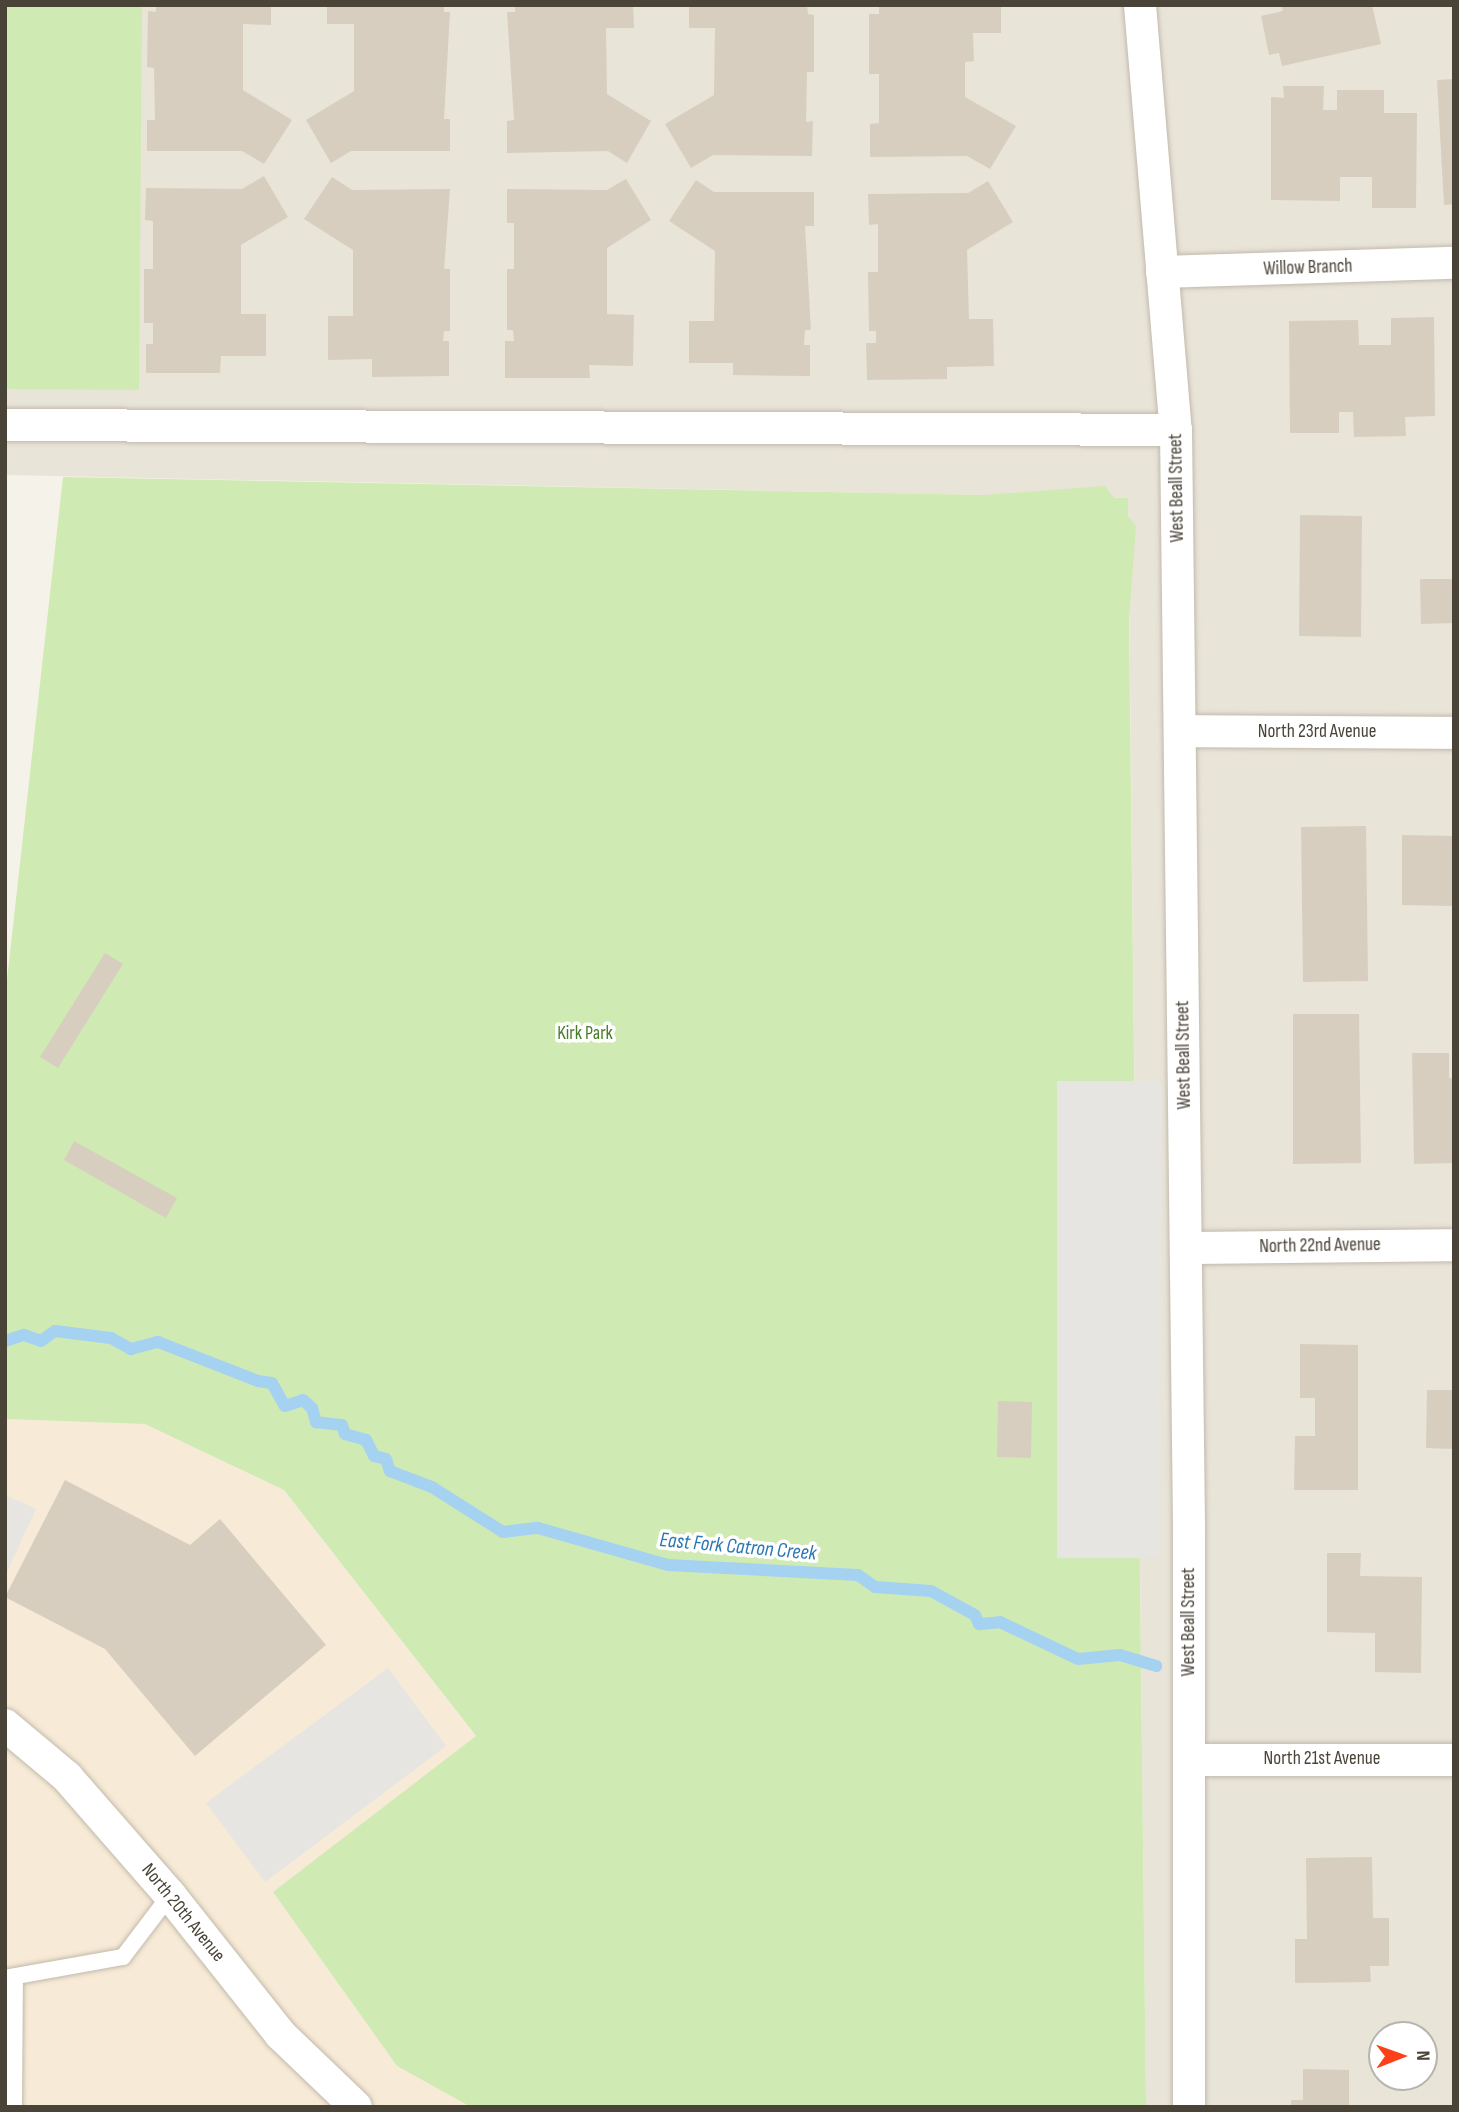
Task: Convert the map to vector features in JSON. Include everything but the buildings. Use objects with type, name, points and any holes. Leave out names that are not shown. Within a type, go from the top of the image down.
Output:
[{"type":"street","name":"West Beall Street","points":[[1140,5],[1176,430],[1190,1760],[1189,2107]]},
{"type":"street","name":"Willow Branch","points":[[1162,272],[1454,263]]},
{"type":"street","points":[[5,425],[1176,430]]},
{"type":"street","name":"North 23rd Avenue","points":[[1180,731],[1454,733]]},
{"type":"street","name":"North 22nd Avenue","points":[[1186,1248],[1454,1245]]},
{"type":"street","name":"North 20th Avenue","points":[[5,1725],[67,1777],[170,1895],[280,2034],[356,2107]]},
{"type":"street","name":"North 21st Avenue","points":[[1190,1760],[1454,1760]]},
{"type":"lane","points":[[14,2107],[10,1978],[124,1957],[170,1895]]},
{"type":"shaded area","points":[[5,5],[1454,5],[1454,2107],[1146,2107],[1128,498],[5,475]]},
{"type":"shaded area","points":[[1057,1081],[1161,1081],[1160,1558],[1057,1558]]},
{"type":"shaded area","points":[[5,1419],[145,1424],[284,1490],[476,1737],[273,1892],[397,2066],[471,2107],[5,2107]]},
{"type":"shaded area","points":[[5,1495],[36,1509],[5,1576]]},
{"type":"shaded area","points":[[388,1668],[446,1746],[265,1882],[206,1803]]},
{"type":"green space","points":[[5,5],[142,5],[139,390],[5,389]]},
{"type":"green space","name":"Kirk Park","points":[[63,477],[985,495],[1105,486],[1114,498],[1128,498],[1128,516],[1136,526],[1129,619],[1146,2107],[471,2107],[397,2066],[273,1892],[476,1736],[284,1490],[145,1424],[5,1419],[5,998]]},
{"type":"waterway","name":"East Fork Catron Creek","points":[[5,1341],[24,1335],[41,1341],[55,1331],[111,1338],[131,1349],[158,1342],[258,1381],[272,1383],[285,1406],[303,1400],[312,1408],[316,1422],[342,1425],[345,1434],[366,1440],[374,1456],[386,1459],[390,1471],[432,1487],[503,1532],[538,1528],[668,1565],[858,1575],[875,1587],[931,1591],[975,1615],[979,1624],[1000,1622],[1078,1659],[1120,1655],[1156,1666]]}]
